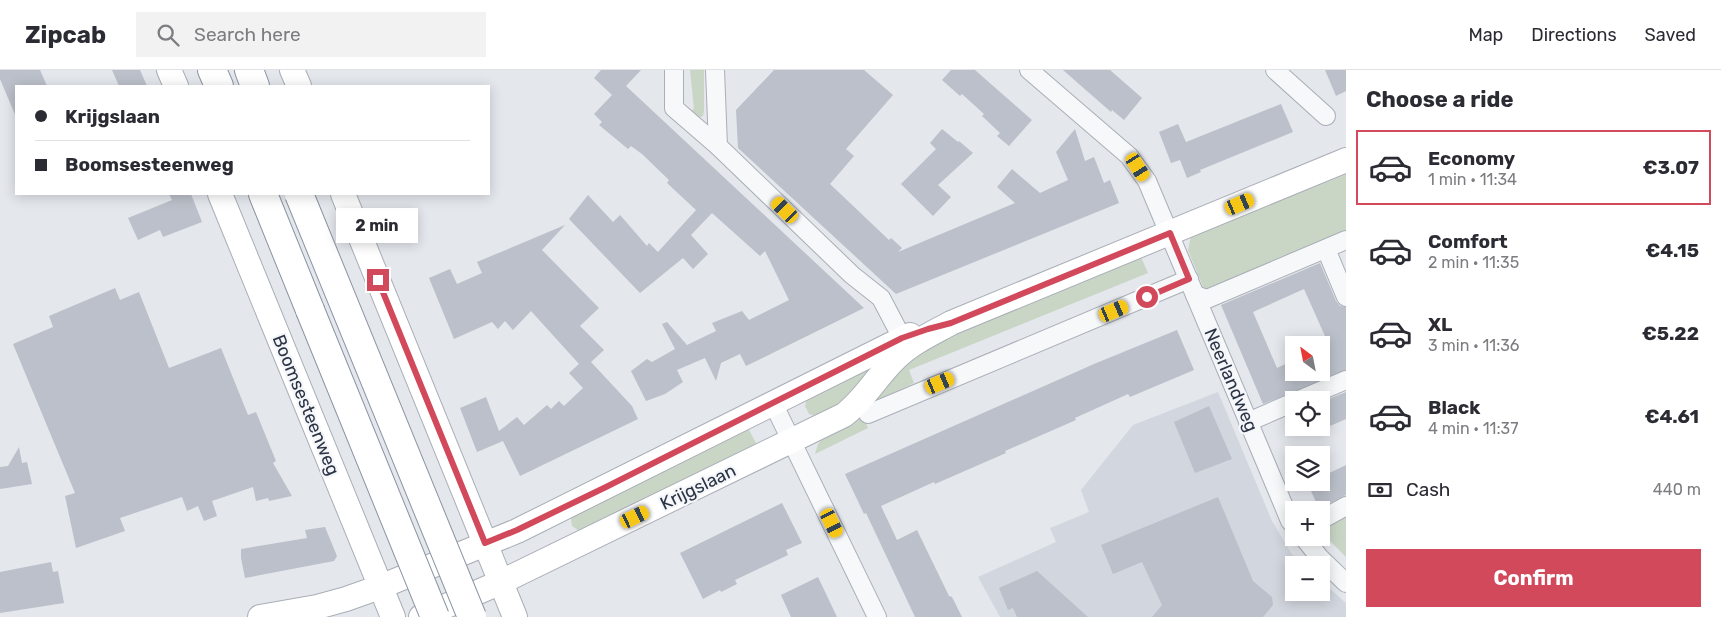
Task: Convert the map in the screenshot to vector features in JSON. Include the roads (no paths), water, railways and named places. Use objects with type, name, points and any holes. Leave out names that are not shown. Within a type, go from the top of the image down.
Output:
[{"type":"highway","points":[[212,70],[219,85]]},
{"type":"highway","points":[[249,70],[255,85]]},
{"type":"highway","points":[[262,195],[435,617]]},
{"type":"highway","points":[[299,195],[472,617]]},
{"type":"street","points":[[170,70],[176,85]]},
{"type":"street","points":[[292,70],[299,85]]},
{"type":"street","points":[[674,70],[674,108],[718,146],[852,275],[881,298],[902,338]]},
{"type":"street","points":[[715,70],[718,146]]},
{"type":"street","name":"Neerlandweg","points":[[1028,70],[1129,156],[1147,181],[1285,509]]},
{"type":"street","points":[[1275,70],[1326,116]]},
{"type":"street","name":"Krijgslaan","points":[[421,617],[501,582],[844,415],[856,406],[897,356],[916,342],[951,323],[1346,160]]},
{"type":"street","name":"Boomsesteenweg","points":[[220,195],[393,617]]},
{"type":"street","points":[[343,195],[515,617]]},
{"type":"street","points":[[868,414],[1192,287],[1207,299],[1346,240]]},
{"type":"street","points":[[1326,249],[1346,297]]},
{"type":"street","name":"Krijgslaan","points":[[260,617],[317,607],[380,586],[526,526],[902,338],[951,323]]},
{"type":"street","points":[[1320,391],[1346,380]]},
{"type":"street","points":[[772,402],[877,617]]},
{"type":"street","points":[[1248,422],[1285,406]]},
{"type":"street","points":[[1330,515],[1346,506]]},
{"type":"street","points":[[1310,546],[1346,583]]}]
